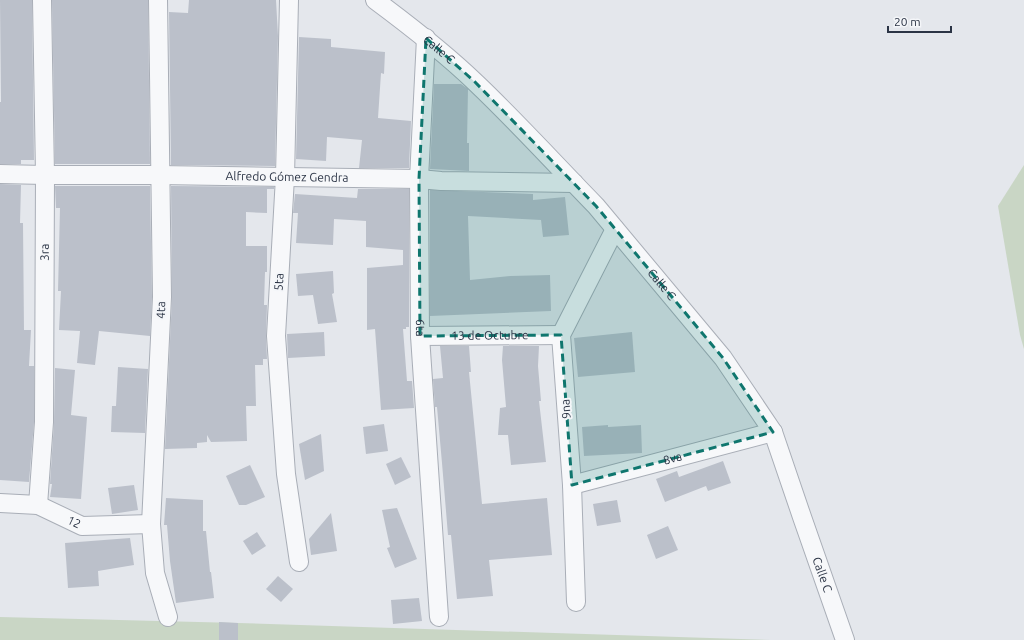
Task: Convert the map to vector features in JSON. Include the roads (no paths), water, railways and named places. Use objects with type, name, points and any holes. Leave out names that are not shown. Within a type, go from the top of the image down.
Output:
[{"type":"street","name":"3ra","points":[[38,505],[44,422],[45,175],[42,0]]},
{"type":"street","name":"4ta","points":[[158,0],[159,175],[162,297],[151,524],[155,573],[168,617]]},
{"type":"street","name":"5ta","points":[[289,0],[285,177],[276,336],[286,474],[299,562]]},
{"type":"street","name":"Calle C","points":[[375,0],[426,38],[475,82],[574,183],[615,228],[723,358],[773,432],[845,640]]},
{"type":"street","name":"6ta","points":[[426,38],[419,179],[420,336],[439,617]]},
{"type":"street","name":"Alfredo Gómez Gendra","points":[[0,174],[419,179],[441,181],[574,183]]},
{"type":"street","points":[[561,335],[615,228]]},
{"type":"street","name":"13 de Octubre","points":[[420,336],[561,335]]},
{"type":"street","name":"9na","points":[[561,335],[572,485],[576,602]]},
{"type":"street","name":"8va","points":[[572,485],[773,432]]},
{"type":"street","name":"12","points":[[0,504],[38,505],[82,526],[151,524]]}]
